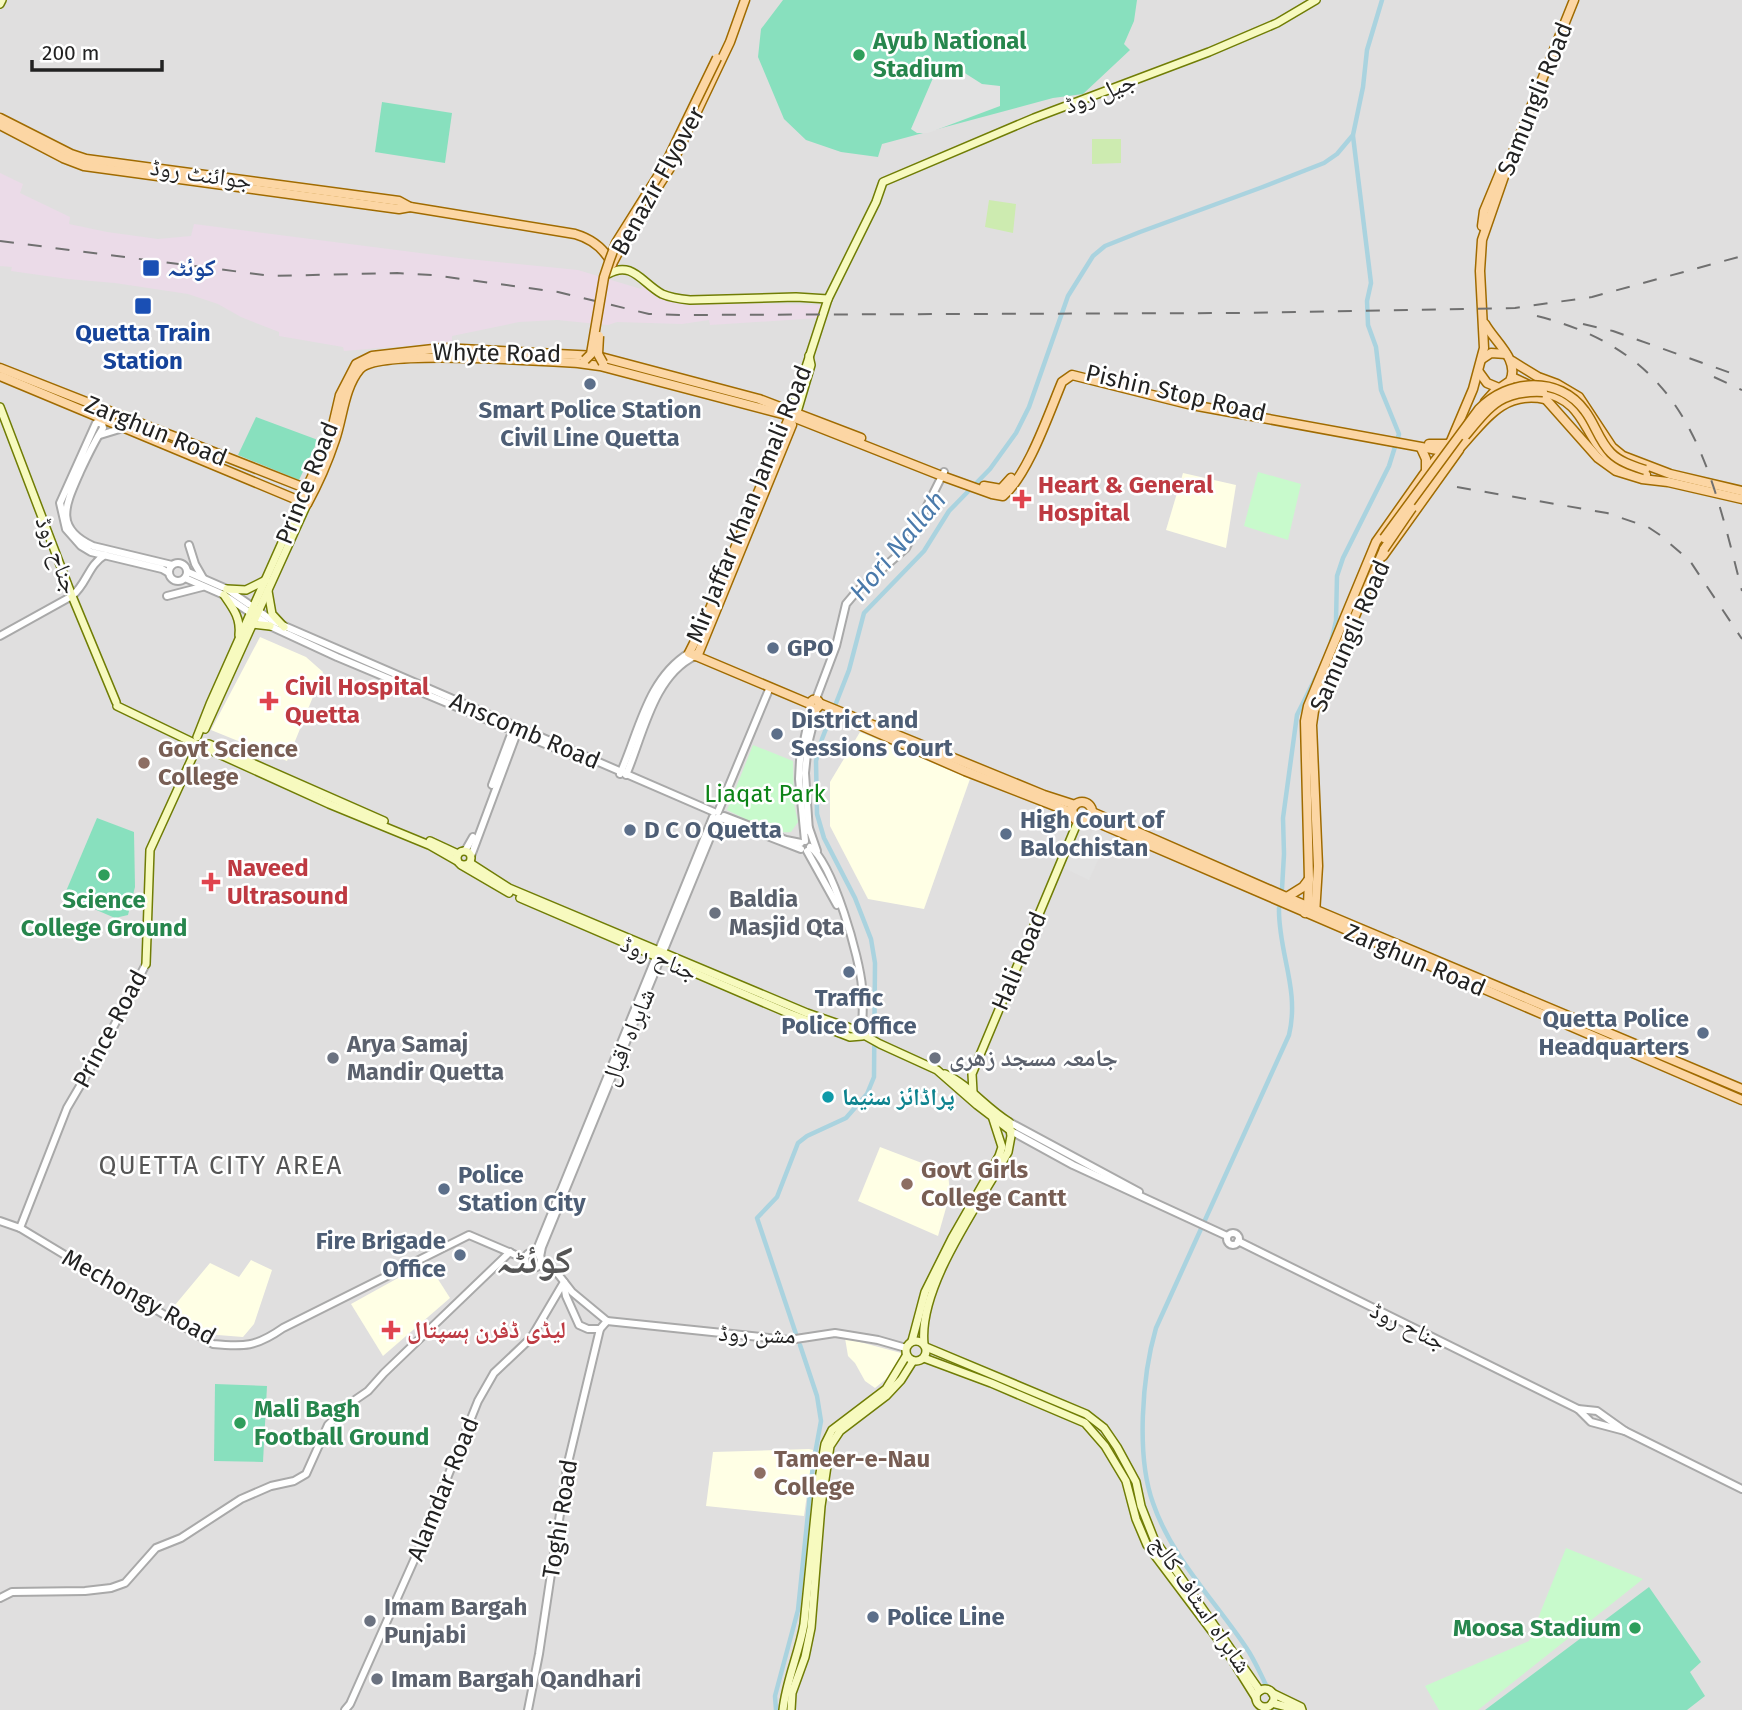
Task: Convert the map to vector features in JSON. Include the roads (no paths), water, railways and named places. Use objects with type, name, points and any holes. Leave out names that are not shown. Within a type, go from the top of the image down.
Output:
[{"type":"main road","name":"Benazir Flyover","points":[[585,360],[592,352],[604,277],[610,262],[622,235],[665,165],[719,58],[742,0]]},
{"type":"main road","name":"جیل روڈ","points":[[828,299],[876,202],[883,182],[1034,118],[1209,52],[1277,23],[1316,0]]},
{"type":"main road","name":"Samungli Road","points":[[1313,880],[1305,721],[1315,688],[1379,549],[1379,537],[1445,448],[1462,417],[1479,372],[1483,322],[1480,271],[1483,211],[1572,0]]},
{"type":"main road","name":"Samungli Road","points":[[1482,240],[1509,162],[1572,0]]},
{"type":"main road","name":"جوائنٹ روڈ","points":[[0,118],[66,152],[86,159],[360,195],[399,201],[410,207],[440,212]]},
{"type":"main road","name":"جوائنٹ روڈ","points":[[0,125],[68,161],[84,166],[399,209],[410,207]]},
{"type":"main road","name":"Benazir Flyover","points":[[440,212],[575,234],[596,243],[610,262],[597,351],[603,363]]},
{"type":"main road","name":"Benazir Flyover","points":[[608,274],[616,269],[626,269],[660,292],[676,299],[828,299]]},
{"type":"main road","name":"Mir Jaffar Khan Jamali Road","points":[[693,653],[793,414],[828,299]]},
{"type":"main road","points":[[1483,322],[1509,358],[1533,375],[1558,384],[1579,397],[1595,417],[1612,447],[1623,456],[1669,478]]},
{"type":"main road","name":"Whyte Road","points":[[419,355],[442,348],[471,348],[597,356],[793,414],[809,423]]},
{"type":"main road","points":[[1482,359],[1491,353],[1509,358]]},
{"type":"main road","name":"Whyte Road","points":[[419,355],[466,354],[585,360]]},
{"type":"main road","name":"Prince Road","points":[[146,964],[150,850],[252,624],[266,580],[310,491],[330,438],[340,395],[356,364],[363,359],[372,356],[419,355]]},
{"type":"main road","points":[[1509,358],[1512,377],[1530,384],[1545,398],[1609,468],[1642,479],[1669,478],[1742,491]]},
{"type":"main road","points":[[585,360],[603,363]]},
{"type":"main road","name":"Whyte Road","points":[[603,363],[766,406]]},
{"type":"main road","name":"Zarghun Road","points":[[0,368],[310,491]]},
{"type":"main road","name":"Pishin Stop Road","points":[[972,485],[1001,489],[1007,484],[1027,451],[1058,379],[1071,370],[1220,407],[1387,439]]},
{"type":"main road","points":[[1479,372],[1487,383],[1500,388]]},
{"type":"main road","name":"Pishin Stop Road","points":[[809,423],[992,494],[1005,494],[1027,460],[1062,382],[1072,375],[1192,405],[1387,439]]},
{"type":"main road","name":"Zarghun Road","points":[[0,376],[304,502]]},
{"type":"main road","name":"Samungli Road","points":[[1311,911],[1316,792],[1312,724],[1314,711],[1379,560],[1458,450],[1485,402],[1512,377]]},
{"type":"main road","points":[[1379,560],[1379,549],[1384,538],[1479,409],[1494,395],[1517,386],[1550,387],[1574,399],[1586,412],[1609,451],[1645,472]]},
{"type":"main road","points":[[1379,549],[1484,412],[1505,397],[1518,393],[1543,392],[1566,400],[1579,413],[1594,440],[1608,457],[1623,467],[1742,499]]},
{"type":"main road","points":[[1387,439],[1458,450],[1506,402],[1524,396],[1545,398]]},
{"type":"main road","name":"جناح روڈ","points":[[0,407],[72,596],[117,704],[464,858],[497,887],[850,1037],[865,1037],[957,1079],[1009,1122]]},
{"type":"main road","name":"Pishin Stop Road","points":[[793,414],[943,474]]},
{"type":"main road","points":[[1402,442],[1421,448],[1445,448]]},
{"type":"main road","points":[[1421,448],[1426,459],[1426,472]]},
{"type":"main road","name":"Prince Road","points":[[198,741],[238,643],[268,591],[304,502]]},
{"type":"main road","points":[[238,643],[239,620],[226,592],[246,590],[266,580]]},
{"type":"main road","points":[[268,591],[272,614],[284,626]]},
{"type":"main road","points":[[252,624],[270,626]]},
{"type":"main road","points":[[693,653],[815,704]]},
{"type":"main road","points":[[693,653],[990,777],[1074,809]]},
{"type":"main road","points":[[1080,803],[1086,803],[1090,815],[1078,821],[1074,809],[1080,803]]},
{"type":"main road","name":"Zarghun Road","points":[[1090,815],[1287,897],[1311,911],[1742,1100]]},
{"type":"main road","name":"Zarghun Road","points":[[1090,815],[1278,902],[1330,916],[1742,1089]]},
{"type":"main road","name":"Hali Road","points":[[975,1103],[972,1074],[1078,821]]},
{"type":"main road","points":[[1278,902],[1313,880],[1330,916]]},
{"type":"main road","name":"جناح روڈ","points":[[937,1070],[1011,1131]]},
{"type":"main road","points":[[948,1079],[972,1074]]},
{"type":"main road","points":[[791,1710],[792,1693],[805,1657],[811,1628],[818,1485],[828,1436],[832,1430],[886,1389],[909,1355],[925,1292],[999,1156],[1002,1147],[993,1118]]},
{"type":"main road","points":[[909,1355],[924,1359],[924,1318],[935,1285],[1008,1152],[1011,1131],[1009,1122]]},
{"type":"main road","name":"شاہراہ اسٹاف کالج","points":[[912,1341],[919,1341],[925,1346],[1086,1414],[1104,1428],[1136,1482],[1141,1506],[1154,1539],[1257,1700]]},
{"type":"main road","name":"شاہراہ اسٹاف کالج","points":[[924,1359],[992,1383],[1085,1423],[1090,1428],[1105,1446],[1126,1481],[1136,1519],[1147,1545],[1226,1650],[1257,1700]]},
{"type":"main road","points":[[783,1710],[802,1634],[815,1541]]},
{"type":"main road","points":[[1257,1700],[1265,1690],[1271,1702]]},
{"type":"main road","points":[[1257,1700],[1300,1709]]},
{"type":"street","points":[[85,411],[94,434],[66,503],[71,529],[83,542],[93,547],[172,565],[182,563],[186,575],[175,580],[169,573],[91,552],[72,538],[66,529],[60,503],[94,434],[125,427]]},
{"type":"street","points":[[865,1037],[860,971],[843,915],[805,845],[799,779],[800,760],[815,704],[836,646],[846,604],[906,548],[943,474]]},
{"type":"street","points":[[167,596],[204,583],[189,545]]},
{"type":"street","points":[[0,636],[72,596],[78,591],[93,564],[105,555]]},
{"type":"street","points":[[169,573],[172,565]]},
{"type":"street","name":"Anscomb Road","points":[[186,575],[226,592],[273,621],[516,729],[716,815],[805,845]]},
{"type":"street","name":"Anscomb Road","points":[[255,611],[270,626],[368,670],[516,729]]},
{"type":"street","points":[[623,775],[655,687],[678,660],[693,653]]},
{"type":"street","points":[[660,954],[770,687]]},
{"type":"street","points":[[815,704],[805,773],[809,826],[843,908],[843,915]]},
{"type":"street","points":[[464,858],[516,729]]},
{"type":"street","points":[[805,845],[809,826]]},
{"type":"street","points":[[805,845],[819,854]]},
{"type":"street","name":"شاہراہ اقبال","points":[[539,1256],[550,1213],[660,954]]},
{"type":"street","name":"شاہراہ اقبال","points":[[539,1256],[660,954]]},
{"type":"street","name":"Prince Road","points":[[20,1228],[67,1108],[104,1045],[146,964]]},
{"type":"street","name":"جناح روڈ","points":[[1009,1122],[1155,1203]]},
{"type":"street","name":"جناح روڈ","points":[[1011,1131],[1073,1165],[1227,1236],[1235,1233],[1238,1241],[1578,1409],[1591,1422],[1625,1431]]},
{"type":"street","name":"Mechongy Road","points":[[0,1221],[20,1228],[212,1344],[241,1347],[265,1340],[283,1328],[469,1235],[510,1252]]},
{"type":"street","points":[[0,1598],[12,1592],[85,1591],[111,1588],[125,1583],[156,1548],[181,1538],[241,1499],[271,1486],[294,1481],[306,1474],[328,1425],[352,1402],[369,1391],[384,1373],[510,1252],[525,1259],[528,1266],[532,1267],[539,1264],[539,1256]]},
{"type":"street","points":[[525,1259],[529,1253],[539,1256],[558,1273],[572,1292],[607,1321],[600,1329],[588,1329],[579,1325],[566,1296],[564,1282]]},
{"type":"street","name":"Alamdar Road","points":[[345,1710],[415,1558],[478,1401],[494,1373],[531,1338],[564,1282]]},
{"type":"street","name":"مشن روڈ","points":[[607,1321],[789,1340],[835,1333],[878,1340],[909,1355]]},
{"type":"street","name":"Toghi Road","points":[[527,1710],[540,1649],[567,1467],[600,1329]]},
{"type":"street","name":"جناح روڈ","points":[[1578,1409],[1597,1411],[1625,1431],[1742,1489]]},
{"type":"waterway","name":"Hori Nallah","points":[[796,1334],[757,1218],[777,1197],[798,1143],[846,1118],[867,1094],[874,1077],[875,963],[871,939],[855,898],[824,838],[817,814],[816,761],[849,670],[864,613],[924,551],[949,511],[990,469],[1016,433],[1029,407],[1068,296],[1093,256],[1105,246],[1324,163],[1337,154],[1353,135],[1367,50],[1382,0]]},
{"type":"waterway","points":[[1331,642],[1336,621],[1337,576],[1343,558],[1389,466],[1399,434],[1381,390],[1376,347],[1368,325],[1367,301],[1371,283],[1353,136]]},
{"type":"waterway","points":[[1282,889],[1283,818],[1297,715],[1318,673]]},
{"type":"waterway","points":[[1278,1710],[1249,1652],[1184,1562],[1161,1524],[1144,1463],[1143,1416],[1147,1369],[1156,1328],[1289,1035],[1292,1002],[1279,908]]},
{"type":"waterway","points":[[776,1710],[775,1696],[798,1610],[813,1465],[821,1421],[817,1396],[800,1345]]},
{"type":"railway","points":[[0,241],[272,276],[397,273],[432,275],[558,292],[649,314],[683,315],[1233,313],[1515,308],[1592,297],[1742,256]]},
{"type":"railway","points":[[1537,316],[1587,333],[1628,356],[1659,384],[1683,418],[1702,455],[1717,497],[1742,591]]},
{"type":"railway","points":[[1583,324],[1613,331],[1742,377]]},
{"type":"railway","points":[[1714,377],[1742,390]]},
{"type":"railway","points":[[1457,487],[1607,513],[1648,527],[1690,561],[1742,639]]},
{"type":"place","name":"Ayub National Stadium","points":[[859,55]]},
{"type":"place","name":"کوئٹہ","points":[[151,268]]},
{"type":"place","name":"Quetta Train Station","points":[[143,306]]},
{"type":"place","name":"Smart Police Station Civil Line Quetta","points":[[590,384]]},
{"type":"place","name":"Heart & General Hospital","points":[[1022,499]]},
{"type":"place","name":"GPO","points":[[773,648]]},
{"type":"place","name":"Civil Hospital Quetta","points":[[269,701]]},
{"type":"place","name":"District and Sessions Court","points":[[777,734]]},
{"type":"place","name":"Govt Science College","points":[[144,763]]},
{"type":"place","name":"D C O Quetta","points":[[630,830]]},
{"type":"place","name":"High Court of Balochistan","points":[[1006,834]]},
{"type":"place","name":"Science College Ground","points":[[104,875]]},
{"type":"place","name":"Naveed Ultrasound","points":[[211,882]]},
{"type":"place","name":"Baldia Masjid Qta","points":[[715,913]]},
{"type":"place","name":"Traffic Police Office","points":[[849,972]]},
{"type":"place","name":"Quetta Police Headquarters","points":[[1703,1033]]},
{"type":"place","name":"Arya Samaj Mandir Quetta","points":[[333,1058]]},
{"type":"place","name":"جامعہ مسجد زھری","points":[[935,1058]]},
{"type":"place","name":"پراڈائز سنیما","points":[[828,1097]]},
{"type":"place","name":"Govt Girls College Cantt","points":[[907,1184]]},
{"type":"place","name":"Police Station City","points":[[444,1189]]},
{"type":"place","name":"Fire Brigade Office","points":[[460,1255]]},
{"type":"place","name":"لیڈی ڈفرن ہسپتال","points":[[391,1330]]},
{"type":"place","name":"Mali Bagh Football Ground","points":[[240,1423]]},
{"type":"place","name":"Tameer-e-Nau College","points":[[760,1473]]},
{"type":"place","name":"Police Line","points":[[873,1617]]},
{"type":"place","name":"Imam Bargah Punjabi","points":[[370,1621]]},
{"type":"place","name":"Moosa Stadium","points":[[1635,1628]]},
{"type":"place","name":"Imam Bargah Qandhari","points":[[377,1679]]},
{"type":"district","name":"QUETTA CITY AREA","points":[[221,1165]]},
{"type":"district","name":"کوئٹہ","points":[[534,1260]]},
{"type":"park label","name":"Liaqat Park","points":[[765,794]]}]
